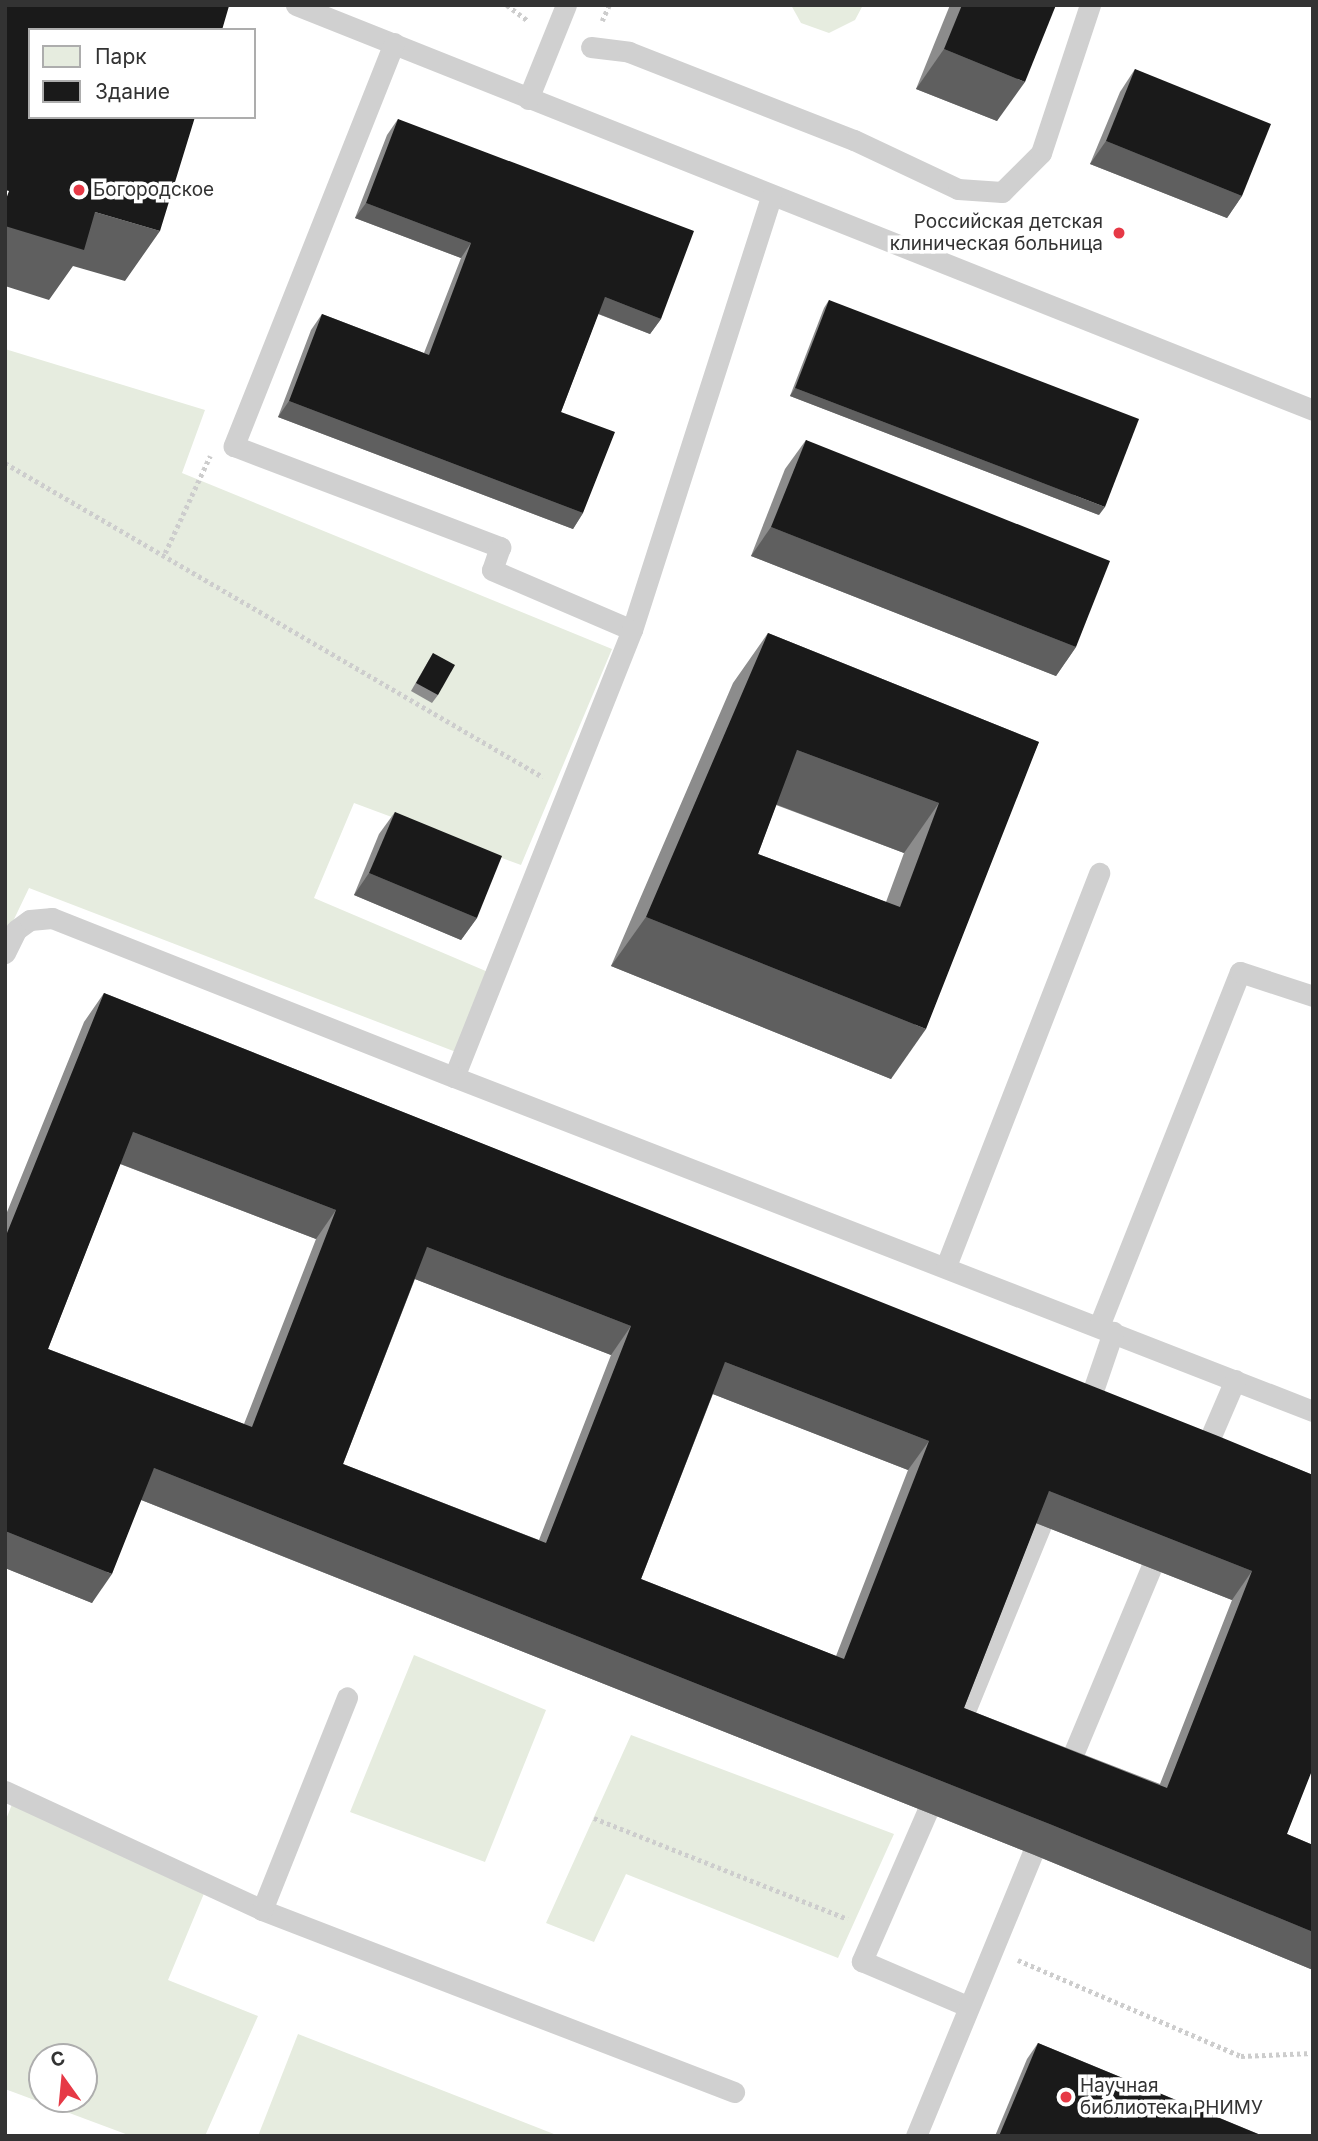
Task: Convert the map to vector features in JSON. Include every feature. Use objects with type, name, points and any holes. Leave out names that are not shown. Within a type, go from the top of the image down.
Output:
[{"type":"lane","points":[[296,5],[770,199],[1313,410]]},
{"type":"lane","points":[[528,99],[566,5]]},
{"type":"lane","points":[[591,47],[629,52],[704,81],[854,140],[958,189],[1002,192],[1041,153],[1090,5]]},
{"type":"lane","points":[[394,43],[234,446],[500,547],[492,570],[632,630]]},
{"type":"lane","points":[[454,1077],[632,630],[770,199]]},
{"type":"lane","points":[[946,1266],[1098,873]]},
{"type":"lane","points":[[5,953],[16,930],[30,920],[52,918],[1313,1411]]},
{"type":"lane","points":[[1083,1419],[1106,1329],[1240,972],[1313,996]]},
{"type":"lane","points":[[1198,1465],[1235,1380]]},
{"type":"lane","points":[[953,1741],[1041,1525]]},
{"type":"lane","points":[[1061,1783],[1151,1568]]},
{"type":"lane","points":[[262,1910],[347,1696]]},
{"type":"lane","points":[[5,1791],[262,1910],[734,2092]]},
{"type":"lane","points":[[927,1812],[862,1961],[967,2006]]},
{"type":"lane","points":[[916,2136],[967,2006],[1032,1854]]},
{"type":"path","points":[[166,553],[205,458],[234,446]]},
{"type":"path","points":[[5,463],[166,553],[570,788]]},
{"type":"path","points":[[594,1818],[875,1930]]},
{"type":"path","points":[[992,1948],[1241,2056],[1313,2053]]},
{"type":"green space","points":[[791,5],[863,5],[855,20],[829,33],[801,23]]},
{"type":"green space","points":[[5,349],[205,410],[182,473],[612,649],[521,865],[354,803],[314,898],[488,972],[456,1052],[29,888],[5,938]]},
{"type":"green space","points":[[414,1655],[546,1710],[485,1862],[350,1812]]},
{"type":"green space","points":[[631,1735],[894,1834],[838,1958],[626,1874],[594,1942],[546,1923]]},
{"type":"green space","points":[[14,1799],[210,1879],[168,1980],[258,2016],[205,2136],[131,2136],[69,2113],[98,2113],[98,2043],[28,2043],[28,2098],[5,2089],[5,1822]]},
{"type":"green space","points":[[298,2034],[559,2136],[258,2136]]},
{"type":"building","name":"Богородское","points":[[5,5],[229,6],[223,28],[28,28],[28,119],[194,119],[160,231],[95,212],[84,250],[5,226],[5,202],[9,191],[5,190]]},
{"type":"building","points":[[962,5],[1056,5],[1025,82],[944,49]]},
{"type":"building","points":[[1135,69],[1271,124],[1242,196],[1106,141]]},
{"type":"building","points":[[398,119],[694,231],[661,319],[605,297],[561,412],[615,432],[583,513],[289,401],[322,314],[429,355],[471,243],[366,203]]},
{"type":"building","points":[[829,300],[1139,419],[1105,507],[795,388]]},
{"type":"building","points":[[806,440],[1110,561],[1076,647],[771,527]]},
{"type":"building","points":[[768,633],[1039,742],[926,1029],[646,917]],"holes":[[[797,750],[939,803],[900,907],[758,854]]]},
{"type":"building","points":[[433,653],[455,665],[438,695],[416,683]]},
{"type":"building","points":[[395,812],[502,856],[477,918],[369,873]]},
{"type":"building","points":[[104,993],[1313,1475],[1313,1768],[1287,1834],[1313,1845],[1313,1932],[1052,1825],[154,1468],[112,1574],[5,1531],[5,1238]],"holes":[[[133,1132],[336,1210],[252,1427],[48,1349]],[[427,1247],[631,1326],[546,1543],[343,1464]],[[725,1362],[929,1441],[844,1659],[641,1579]],[[1049,1491],[1252,1571],[1167,1788],[964,1708]]]},
{"type":"building","name":"Научная библиотека РНИМУ","points":[[1038,2043],[1263,2136],[999,2136]]},
{"type":"place","name":"Богородское","points":[[79,190]]},
{"type":"place","name":"Российская детская клиническая больница","points":[[1119,233]]},
{"type":"place","name":"Научная библиотека РНИМУ","points":[[1066,2097]]}]
